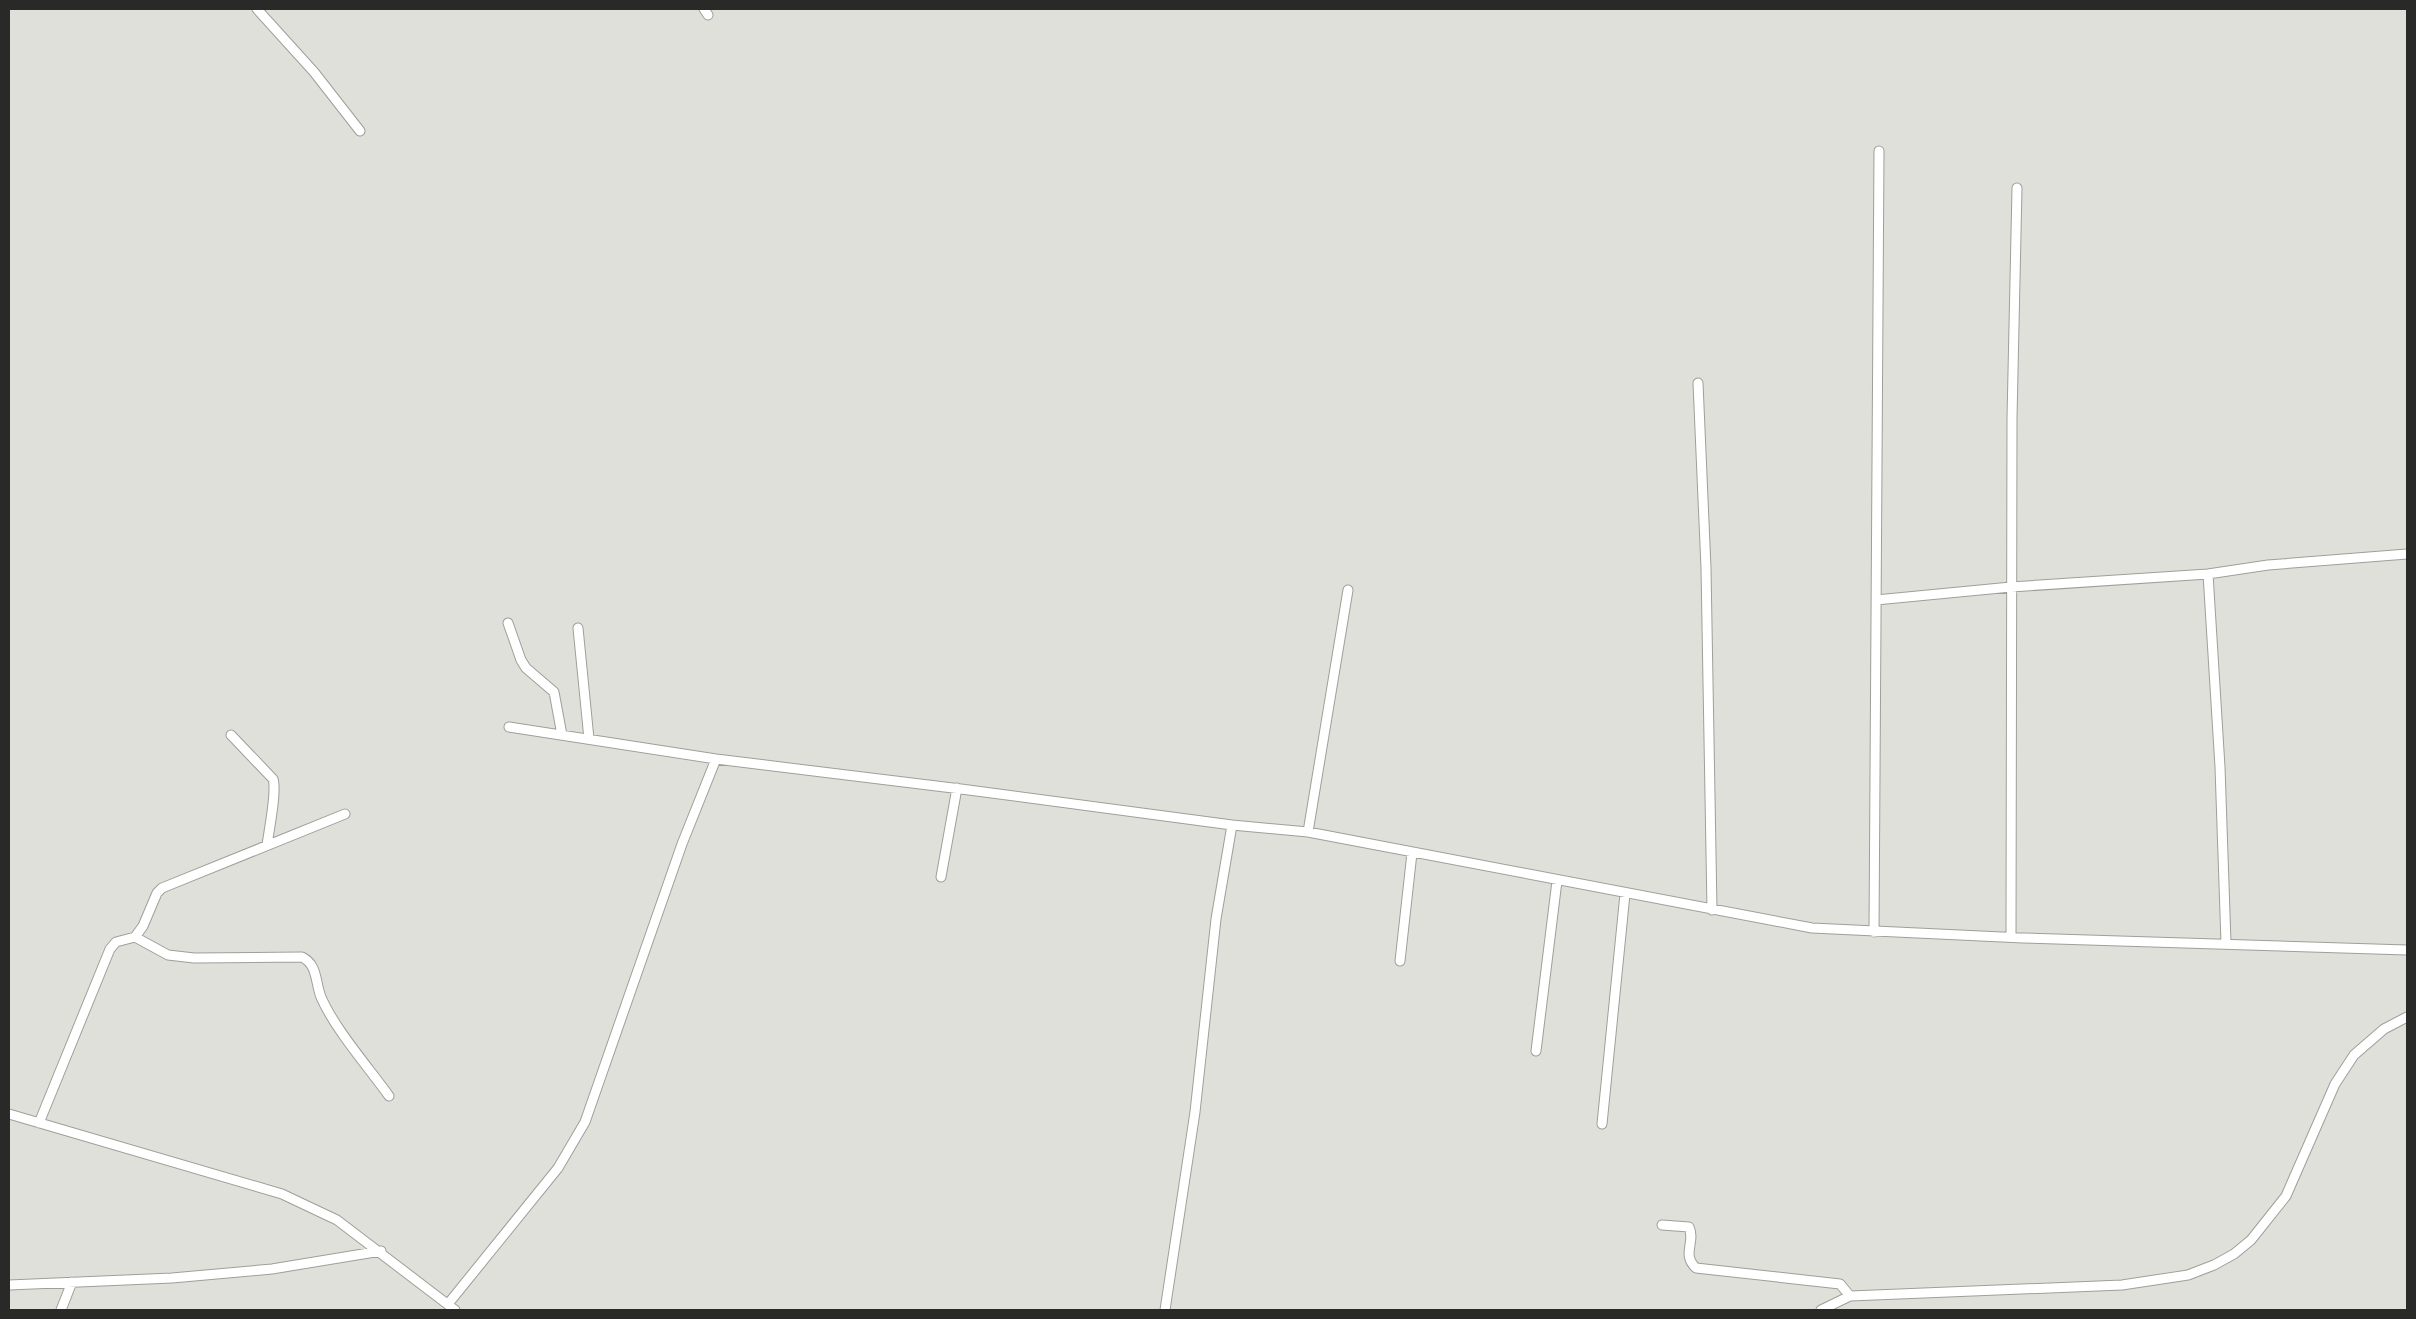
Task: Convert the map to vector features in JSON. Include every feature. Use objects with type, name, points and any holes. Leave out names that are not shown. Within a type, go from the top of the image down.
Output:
[{"type":"street","points":[[257,9],[314,72],[360,131]]},
{"type":"street","points":[[1874,932],[1879,151]]},
{"type":"street","points":[[2011,937],[2011,587],[2017,188]]},
{"type":"street","points":[[1698,383],[1706,568],[1712,910]]},
{"type":"street","points":[[1876,600],[2011,587],[2208,574],[2268,565],[2407,554]]},
{"type":"street","points":[[2208,574],[2220,767],[2226,943]]},
{"type":"street","points":[[1308,832],[1348,590]]},
{"type":"street","points":[[508,624],[521,660],[526,668],[554,692],[562,735]]},
{"type":"street","points":[[578,628],[589,740]]},
{"type":"street","points":[[509,727],[716,759],[957,788],[1232,825],[1308,832],[1557,881],[1812,928],[1874,932],[2407,950]]},
{"type":"street","points":[[231,735],[273,779],[276,788],[271,807],[267,845]]},
{"type":"street","points":[[9,1114],[282,1194],[337,1220],[381,1251],[452,1307],[558,1168],[585,1122],[682,844],[716,759]]},
{"type":"street","points":[[941,877],[957,788]]},
{"type":"street","points":[[39,1123],[110,949],[116,942],[135,937],[143,926],[157,893],[162,888],[345,814]]},
{"type":"street","points":[[1165,1310],[1195,1112],[1216,919],[1232,825]]},
{"type":"street","points":[[1400,961],[1412,853]]},
{"type":"street","points":[[1536,1051],[1557,881]]},
{"type":"street","points":[[1602,1124],[1626,894]]},
{"type":"street","points":[[135,937],[168,955],[194,958],[302,957],[306,959],[312,964],[321,997],[335,1021],[389,1096]]},
{"type":"street","points":[[1821,1310],[1850,1296],[2122,1285],[2188,1276],[2214,1265],[2234,1254],[2252,1240],[2286,1196],[2335,1084],[2354,1055],[2384,1029],[2407,1017]]},
{"type":"street","points":[[1662,1225],[1688,1227],[1690,1231],[1690,1262],[1696,1268],[1840,1284],[1850,1296]]},
{"type":"street","points":[[9,1285],[172,1278],[272,1269],[381,1251]]},
{"type":"street","points":[[61,1310],[72,1282]]}]
